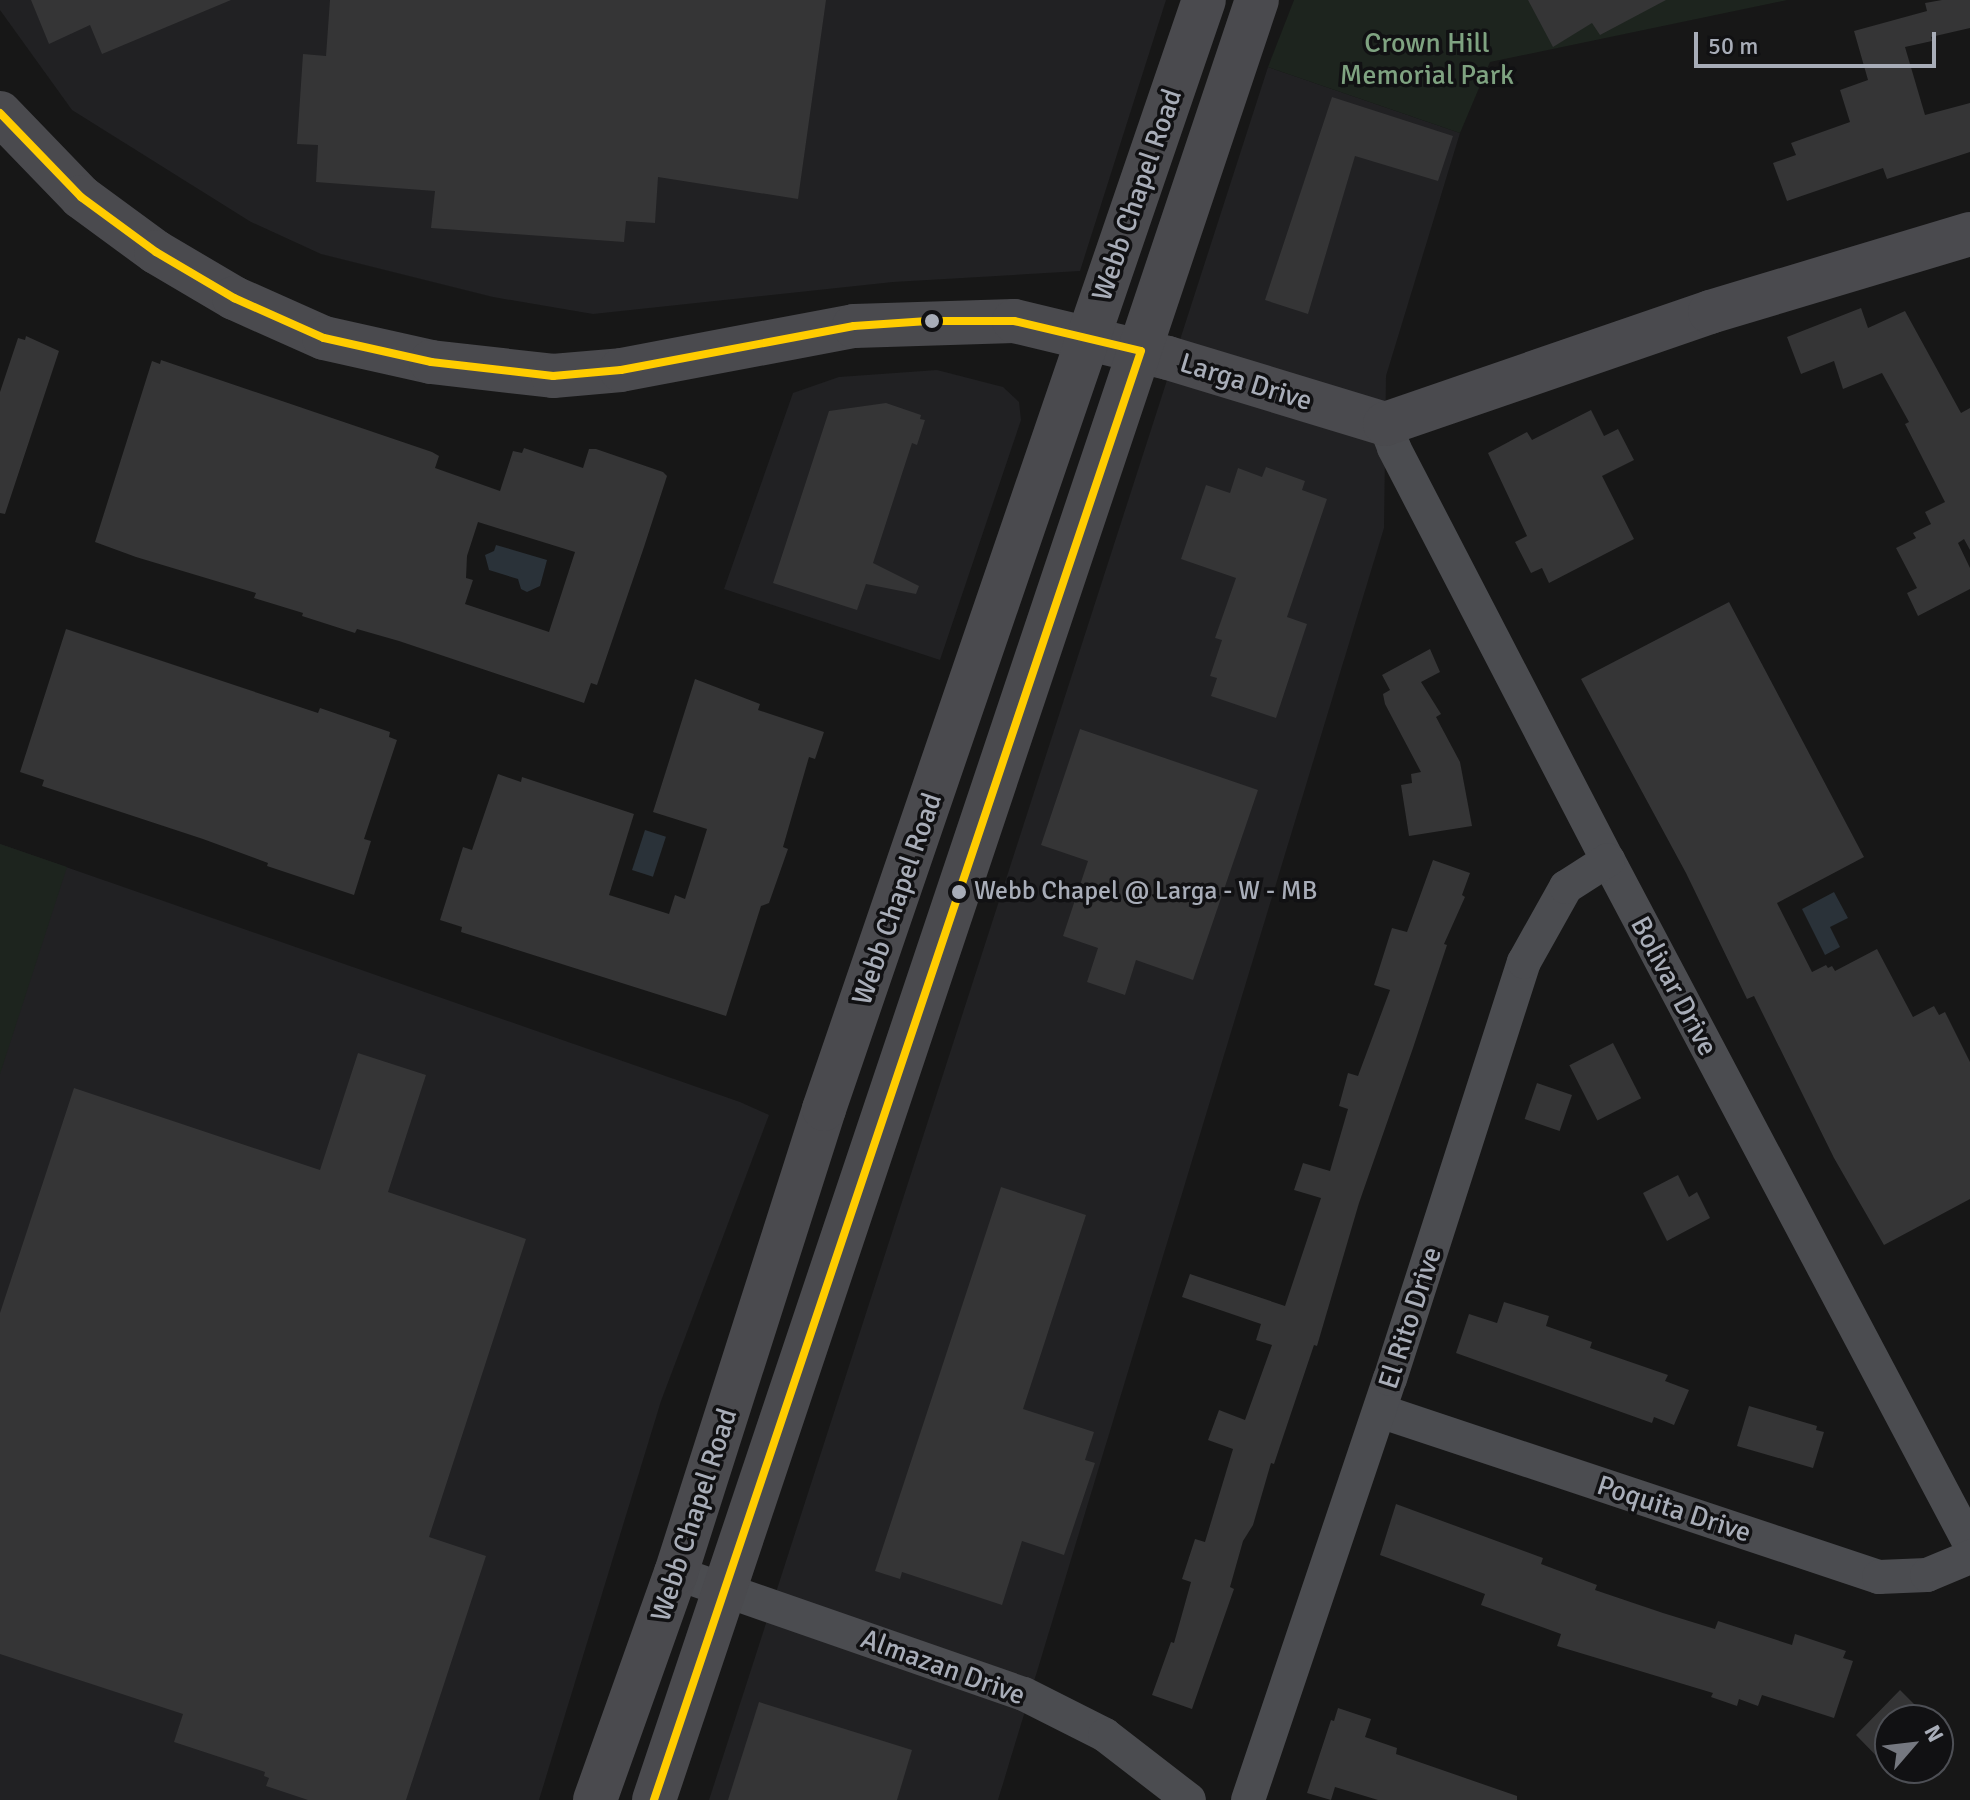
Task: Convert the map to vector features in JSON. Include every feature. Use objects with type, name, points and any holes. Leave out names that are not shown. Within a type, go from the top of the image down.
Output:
[{"type":"main road","name":"Webb Chapel Road","points":[[595,1800],[676,1573],[824,1109],[1204,0]]},
{"type":"main road","name":"Webb Chapel Road","points":[[654,1800],[1257,0]]},
{"type":"main road","name":"Larga Drive","points":[[0,113],[81,197],[156,252],[234,298],[324,338],[431,362],[553,376],[608,372],[717,354],[854,326],[928,321],[1014,321],[1141,351],[1385,424]]},
{"type":"main road","points":[[1385,424],[1710,312],[1967,241]]},
{"type":"main road","points":[[919,836],[972,852]]},
{"type":"street","name":"Bolivar Drive","points":[[1385,424],[1394,448],[1608,860],[1970,1544]]},
{"type":"street","name":"El Rito Drive","points":[[1248,1800],[1380,1411],[1524,962],[1566,887],[1608,860]]},
{"type":"street","name":"Poquita Drive","points":[[1380,1411],[1879,1577],[1927,1575],[1970,1557]]},
{"type":"street","name":"Almazan Drive","points":[[676,1573],[1024,1694],[1105,1735],[1189,1800]]},
{"type":"shaded area","points":[[0,0],[1166,0],[1080,271],[893,282],[593,314],[493,297],[321,254],[251,222],[72,110],[0,10]]},
{"type":"shaded area","points":[[1268,67],[1460,133],[1386,376],[1384,528],[998,1800],[709,1800]]},
{"type":"shaded area","points":[[937,370],[1003,387],[1019,402],[1021,420],[940,660],[724,589],[793,393],[839,377]]},
{"type":"shaded area","points":[[496,545],[547,560],[540,586],[527,592],[521,589],[518,579],[489,570],[485,555],[494,551]]},
{"type":"shaded area","points":[[645,830],[666,837],[653,877],[632,870]]},
{"type":"shaded area","points":[[0,844],[740,1102],[769,1115],[661,1401],[539,1800],[0,1800]]},
{"type":"shaded area","points":[[1834,892],[1848,918],[1830,927],[1840,947],[1825,955],[1802,909]]},
{"type":"green space","name":"Crown Hill Memorial Park","points":[[1294,0],[1787,0],[1490,62],[1460,133],[1268,67]]},
{"type":"green space","points":[[0,844],[67,867],[0,1074]]},
{"type":"building","points":[[31,0],[231,0],[102,54],[90,25],[49,44]]},
{"type":"building","points":[[330,0],[826,0],[798,199],[658,177],[655,223],[626,221],[624,242],[431,228],[435,191],[316,182],[318,145],[297,144],[303,54],[326,56]]},
{"type":"building","points":[[1528,0],[1666,0],[1600,35],[1592,23],[1553,47]]},
{"type":"building","points":[[1970,0],[1970,28],[1905,47],[1925,115],[1970,103],[1970,152],[1887,179],[1883,168],[1787,201],[1773,163],[1796,155],[1791,143],[1850,122],[1840,90],[1868,80],[1854,31],[1927,11],[1925,3]]},
{"type":"building","points":[[1332,97],[1453,136],[1438,181],[1355,156],[1308,314],[1265,300]]},
{"type":"building","points":[[1861,308],[1868,328],[1905,311],[1961,413],[1970,408],[1970,550],[1964,539],[1958,543],[1970,568],[1970,589],[1918,616],[1907,593],[1917,588],[1896,548],[1916,538],[1913,533],[1931,524],[1925,512],[1945,502],[1905,424],[1909,422],[1882,373],[1843,389],[1834,361],[1801,374],[1787,337]]},
{"type":"building","points":[[26,336],[59,351],[5,514],[0,513],[0,392],[18,338],[25,340]]},
{"type":"building","points":[[161,360],[432,452],[439,456],[435,468],[500,491],[513,451],[522,453],[524,448],[583,468],[589,449],[596,449],[663,472],[667,476],[597,685],[591,683],[584,703],[399,641],[357,629],[355,633],[302,616],[303,613],[254,598],[256,593],[95,542],[152,361],[160,364]],"holes":[[[478,522],[575,552],[549,632],[465,604],[473,580],[466,578],[467,556]]]},
{"type":"building","points":[[886,403],[921,415],[920,419],[925,420],[917,445],[912,443],[873,563],[919,586],[916,594],[866,584],[857,610],[773,583],[829,411]]},
{"type":"building","points":[[1591,410],[1604,436],[1618,429],[1634,460],[1602,476],[1634,539],[1549,583],[1542,568],[1531,573],[1515,542],[1527,536],[1488,453],[1527,432],[1532,440]]},
{"type":"building","points":[[1266,467],[1305,481],[1302,490],[1327,499],[1287,617],[1307,624],[1276,718],[1211,696],[1217,678],[1210,676],[1222,640],[1215,638],[1236,578],[1181,559],[1206,485],[1230,493],[1238,468],[1262,477]]},
{"type":"building","points":[[1729,602],[1864,857],[1777,903],[1812,972],[1826,965],[1828,968],[1832,966],[1835,971],[1877,949],[1913,1017],[1934,1006],[1939,1015],[1945,1012],[1970,1062],[1970,1199],[1884,1245],[1834,1158],[1754,996],[1747,999],[1686,873],[1581,679]]},
{"type":"building","points":[[66,629],[318,713],[320,708],[390,732],[389,737],[397,740],[364,839],[371,841],[354,895],[267,866],[268,863],[203,839],[42,786],[44,780],[20,772]]},
{"type":"building","points":[[1430,649],[1440,672],[1421,682],[1441,714],[1436,717],[1460,762],[1472,826],[1409,836],[1401,785],[1412,783],[1411,774],[1421,772],[1385,704],[1383,694],[1390,690],[1382,675]]},
{"type":"building","points":[[695,679],[760,704],[758,710],[824,732],[815,759],[809,757],[783,847],[788,849],[769,903],[761,906],[726,1016],[461,932],[462,927],[440,920],[463,847],[472,850],[498,774],[521,782],[522,777],[634,814],[609,895],[669,914],[675,895],[685,899],[707,829],[653,812]]},
{"type":"building","points":[[1080,729],[1258,790],[1193,980],[1136,960],[1125,995],[1087,982],[1098,948],[1063,936],[1088,861],[1041,845]]},
{"type":"building","points":[[1433,860],[1470,873],[1462,895],[1465,897],[1444,944],[1447,945],[1359,1203],[1317,1346],[1314,1345],[1274,1464],[1271,1463],[1253,1525],[1243,1541],[1230,1587],[1234,1589],[1192,1709],[1152,1695],[1171,1642],[1174,1643],[1191,1582],[1182,1579],[1195,1539],[1205,1542],[1233,1449],[1208,1440],[1219,1410],[1245,1420],[1272,1345],[1256,1340],[1261,1324],[1182,1297],[1190,1274],[1285,1306],[1321,1198],[1294,1190],[1303,1163],[1330,1171],[1348,1109],[1339,1106],[1348,1073],[1358,1076],[1390,990],[1374,985],[1392,928],[1407,932]]},
{"type":"building","points":[[1613,1043],[1641,1098],[1597,1120],[1569,1065]]},
{"type":"building","points":[[358,1053],[426,1075],[388,1192],[526,1239],[429,1537],[486,1556],[406,1800],[308,1800],[266,1786],[269,1778],[264,1776],[265,1772],[174,1742],[183,1714],[0,1654],[0,1313],[74,1088],[320,1170]]},
{"type":"building","points":[[1537,1083],[1572,1095],[1560,1131],[1525,1119]]},
{"type":"building","points":[[1678,1175],[1689,1197],[1697,1192],[1710,1218],[1667,1241],[1643,1193]]},
{"type":"building","points":[[1001,1187],[1086,1215],[1023,1409],[1094,1432],[1085,1460],[1095,1463],[1064,1555],[1022,1541],[1002,1605],[902,1572],[900,1579],[875,1571]]},
{"type":"building","points":[[1504,1302],[1549,1316],[1546,1326],[1592,1342],[1590,1348],[1668,1375],[1665,1381],[1689,1390],[1674,1425],[1654,1417],[1652,1423],[1456,1353],[1469,1314],[1497,1323]]},
{"type":"building","points":[[1749,1406],[1817,1426],[1816,1430],[1824,1432],[1813,1468],[1737,1446]]},
{"type":"building","points":[[1396,1504],[1543,1558],[1541,1564],[1597,1585],[1595,1590],[1663,1613],[1715,1629],[1718,1621],[1792,1645],[1795,1634],[1846,1651],[1843,1658],[1853,1661],[1834,1718],[1762,1695],[1758,1706],[1739,1699],[1737,1706],[1711,1697],[1713,1693],[1557,1646],[1561,1634],[1481,1605],[1485,1594],[1380,1555]]},
{"type":"building","points":[[1900,1690],[1914,1704],[1886,1704]]},
{"type":"building","points":[[759,1702],[912,1750],[897,1800],[728,1800]]},
{"type":"building","points":[[1338,1708],[1371,1719],[1365,1737],[1397,1748],[1396,1754],[1517,1796],[1517,1800],[1378,1800],[1335,1787],[1331,1800],[1307,1793],[1331,1720],[1334,1721]]},
{"type":"building","points":[[1874,1717],[1874,1753],[1856,1735]]},
{"type":"transit line","points":[[0,113],[81,197],[156,252],[234,298],[324,338],[431,362],[553,376],[621,370],[854,326],[928,321],[1014,321],[1141,351],[654,1800]]},
{"type":"place","name":"Webb Chapel @ Larga - W - MB","points":[[959,892]]}]
